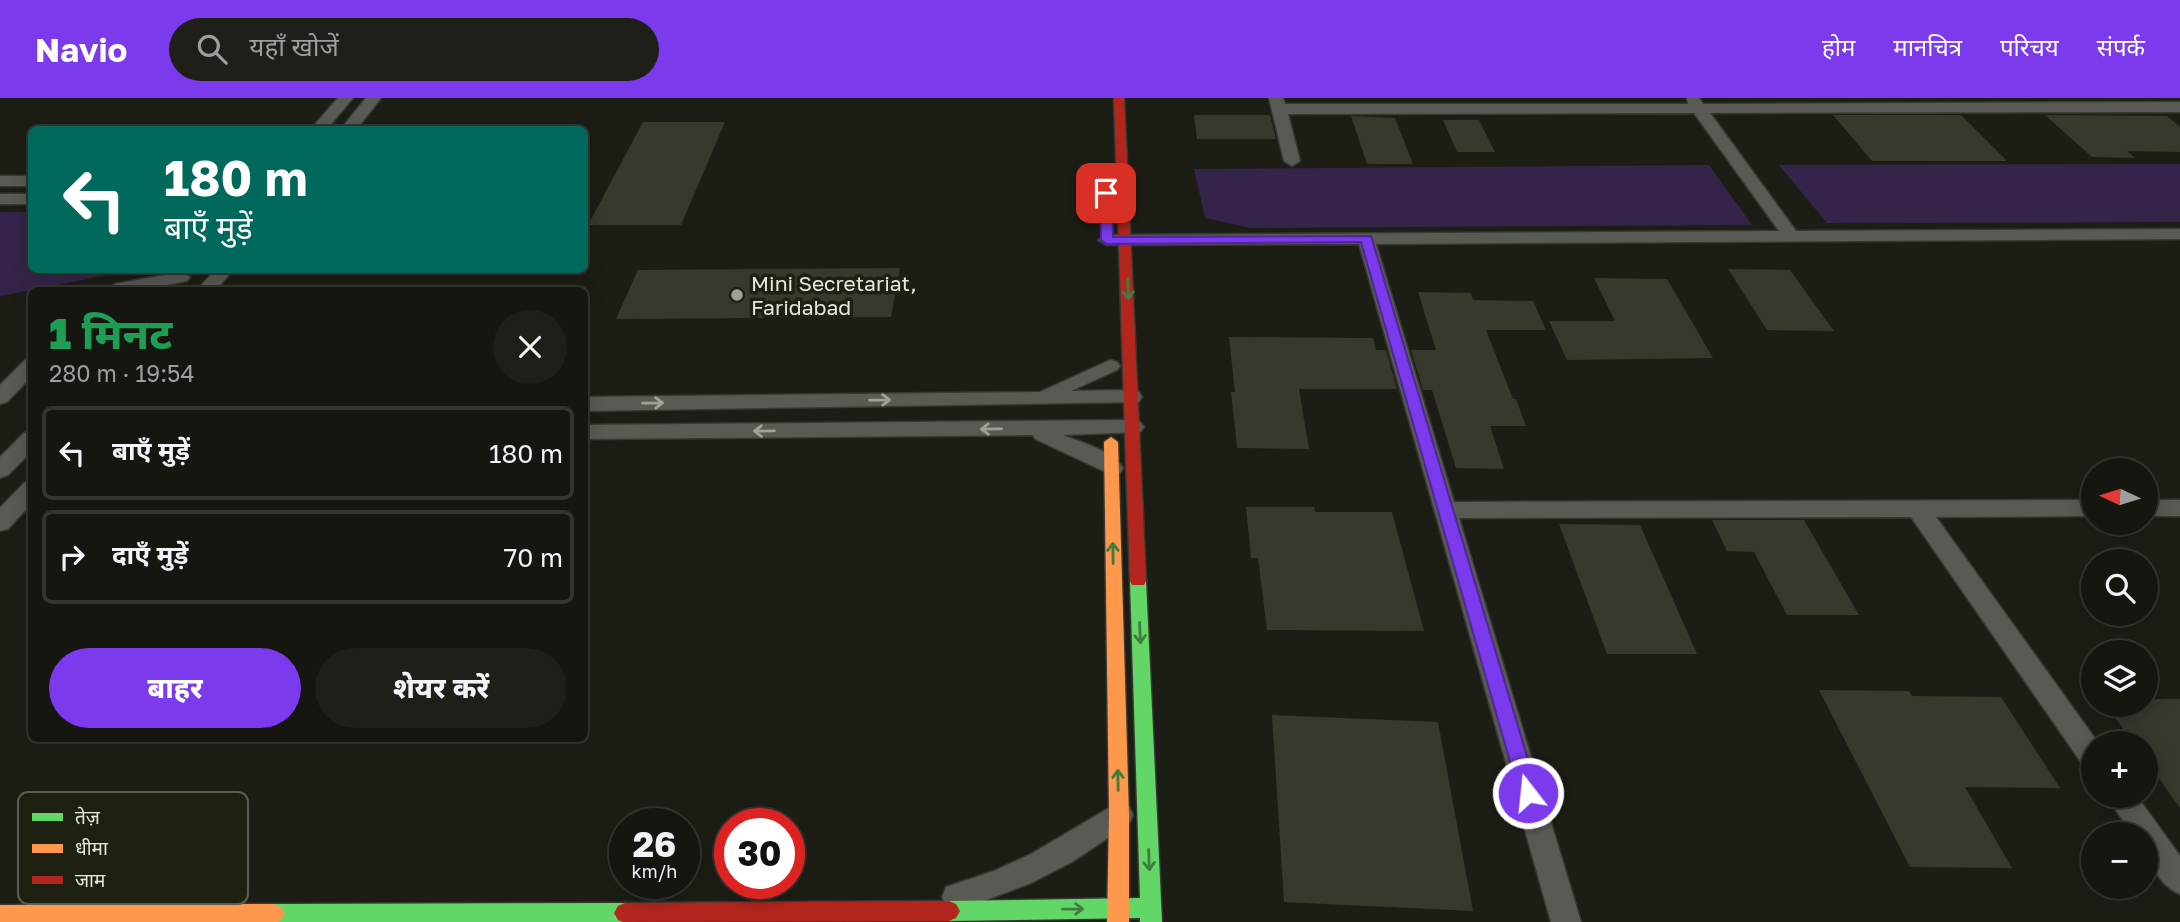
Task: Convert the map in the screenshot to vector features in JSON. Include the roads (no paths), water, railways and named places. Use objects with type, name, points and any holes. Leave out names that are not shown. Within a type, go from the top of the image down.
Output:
[{"type":"street","points":[[321,126],[346,98]]},
{"type":"street","points":[[350,126],[374,98]]},
{"type":"street","points":[[1104,98],[1106,176]]},
{"type":"street","points":[[0,915],[900,912],[1151,915],[1122,428],[1126,240],[1119,98]]},
{"type":"street","points":[[1695,103],[1791,236]]},
{"type":"street","points":[[1292,160],[1278,104],[1695,103],[2180,107]]},
{"type":"street","points":[[0,181],[28,181]]},
{"type":"street","points":[[0,199],[28,199]]},
{"type":"street","points":[[1107,240],[2172,234],[2180,248]]},
{"type":"street","points":[[1366,239],[1566,922]]},
{"type":"street","points":[[209,287],[221,273]]},
{"type":"street","points":[[132,287],[179,279]]},
{"type":"street","points":[[1036,398],[1110,360],[1121,397]]},
{"type":"street","points":[[0,397],[28,368]]},
{"type":"street","points":[[588,404],[1121,397]]},
{"type":"street","points":[[1026,428],[1062,440],[1104,461],[1112,468]]},
{"type":"street","points":[[588,432],[1122,428]]},
{"type":"street","points":[[1118,915],[1119,815],[1112,468],[1122,428]]},
{"type":"street","points":[[0,470],[28,442]]},
{"type":"street","points":[[0,523],[28,492]]},
{"type":"street","points":[[1446,510],[2081,508]]},
{"type":"street","points":[[2158,508],[2180,508]]},
{"type":"street","points":[[1918,509],[2081,740]]},
{"type":"street","points":[[2129,808],[2180,880]]},
{"type":"street","points":[[900,912],[997,886],[1082,842],[1119,815]]},
{"type":"place","name":"Mini Secretariat, Faridabad","points":[[737,295]]}]
